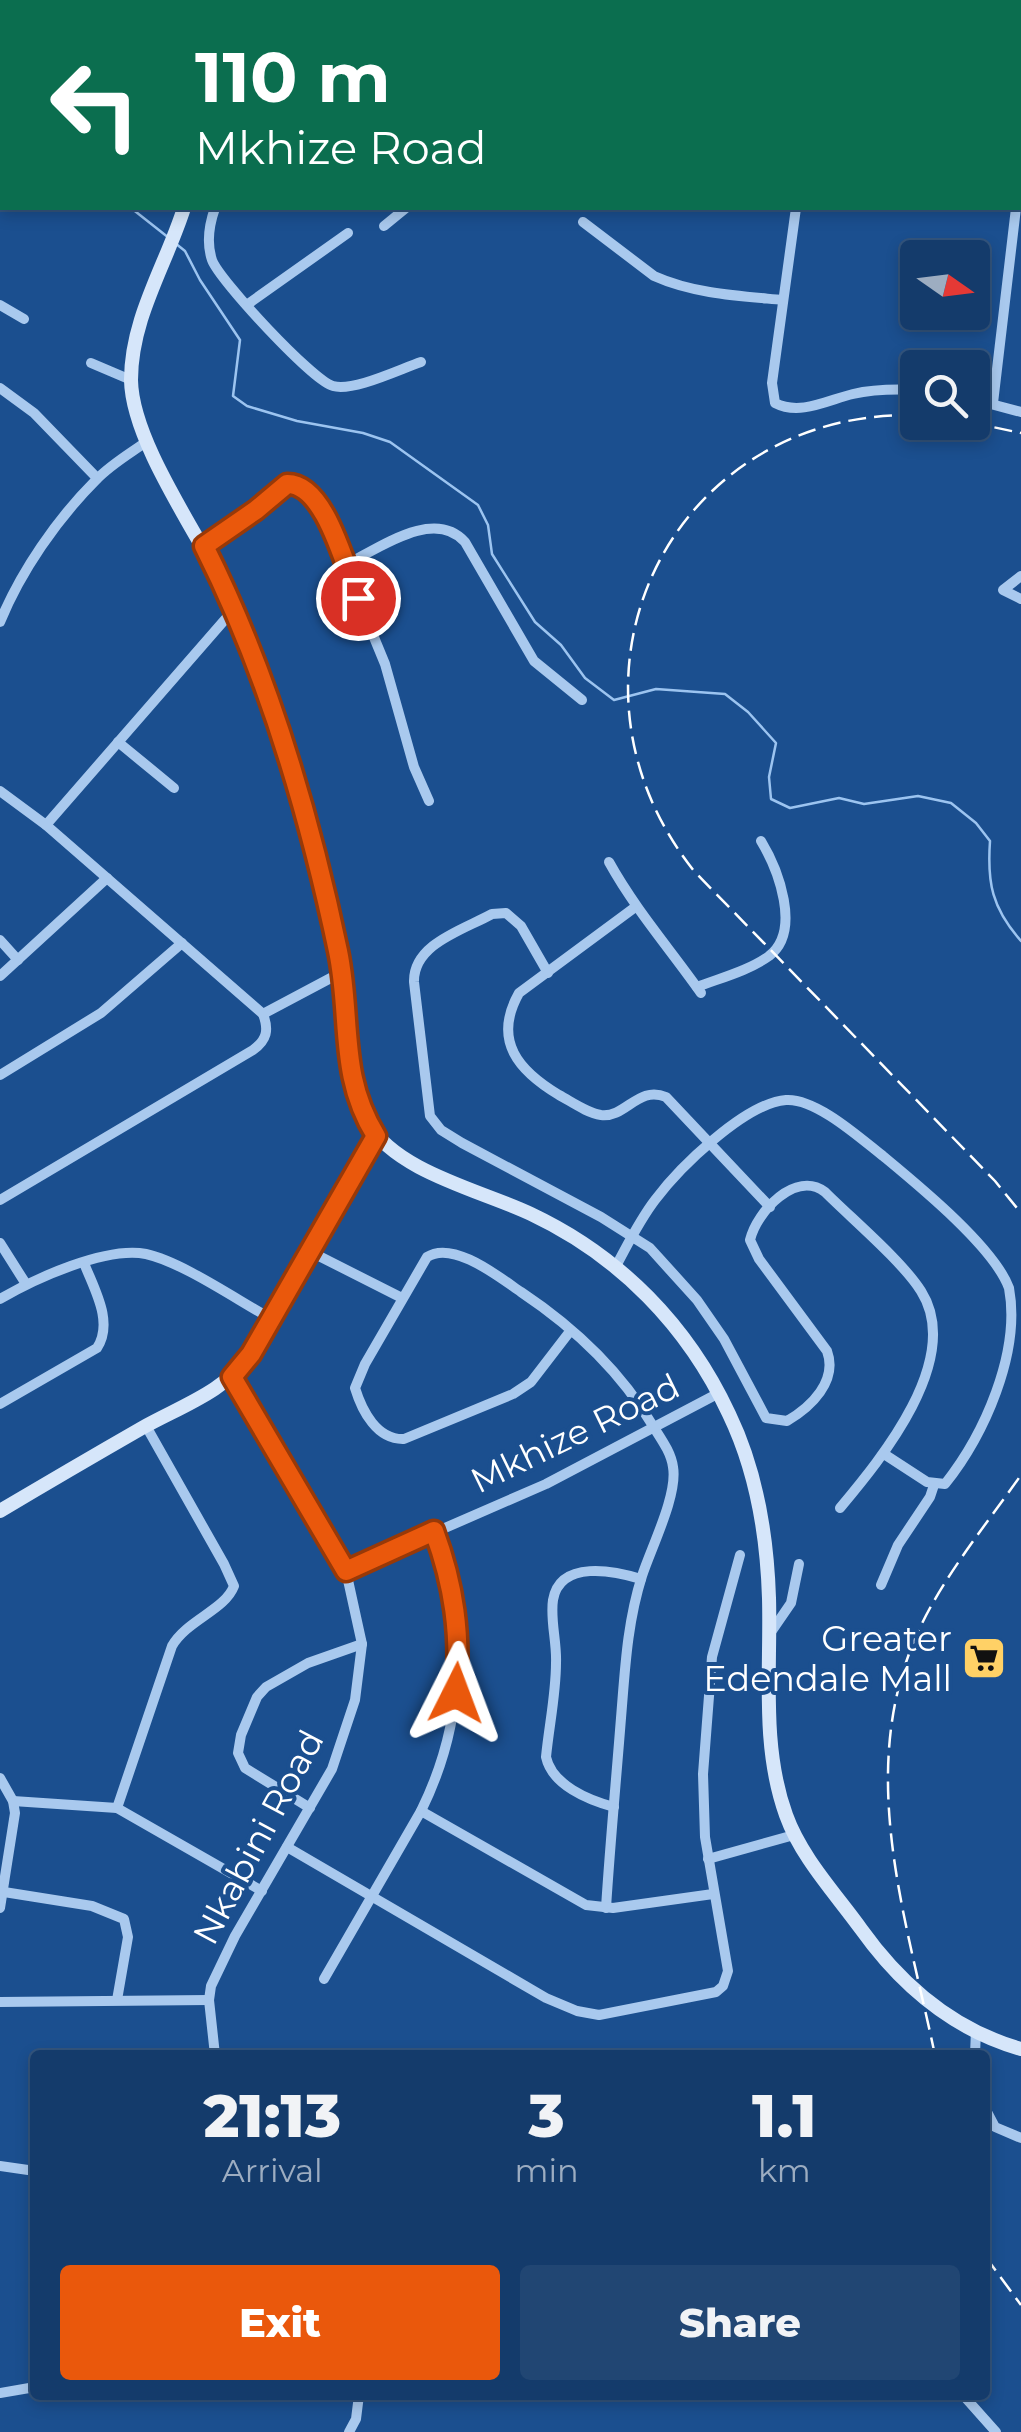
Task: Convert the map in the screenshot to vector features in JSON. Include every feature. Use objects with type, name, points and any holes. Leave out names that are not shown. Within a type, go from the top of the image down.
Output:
[{"type":"street","points":[[215,210],[208,239],[213,265],[270,333],[332,386],[348,387],[421,362]]},
{"type":"street","points":[[384,226],[404,210]]},
{"type":"street","points":[[796,210],[772,383],[775,403],[785,408],[804,408],[868,392],[900,391]]},
{"type":"street","points":[[993,404],[1016,210]]},
{"type":"street","points":[[182,214],[138,326],[131,380],[135,411],[146,442],[235,608],[277,722],[342,972],[352,1084],[376,1136],[390,1148],[460,1186],[532,1214],[616,1266],[664,1312],[695,1351],[719,1393],[748,1461],[758,1498],[766,1548],[774,1766],[794,1835],[866,1937],[898,1975],[935,2007],[982,2033],[1021,2048]]},
{"type":"street","points":[[583,222],[665,282],[783,300]]},
{"type":"street","points":[[248,304],[348,233]]},
{"type":"street","points":[[0,305],[24,320]]},
{"type":"street","points":[[91,364],[131,380]]},
{"type":"street","points":[[0,388],[34,413],[97,478]]},
{"type":"street","points":[[990,403],[1021,412]]},
{"type":"street","points":[[0,622],[38,554],[97,478],[146,442]]},
{"type":"street","points":[[204,546],[287,484],[299,484],[317,499],[385,664],[414,767],[429,801]]},
{"type":"street","points":[[344,565],[417,531],[434,526],[456,531],[534,661],[582,700]]},
{"type":"street","points":[[1021,576],[1003,590],[1021,600]]},
{"type":"street","points":[[46,825],[235,608]]},
{"type":"street","points":[[118,742],[174,788]]},
{"type":"street","points":[[0,791],[46,825],[263,1014],[267,1032],[261,1045],[0,1200]]},
{"type":"street","points":[[609,862],[634,908],[668,946],[699,990],[767,958],[781,941],[785,916],[782,896],[770,856],[761,841]]},
{"type":"street","points":[[0,976],[106,878]]},
{"type":"street","points":[[634,908],[520,993],[511,1013],[514,1056],[525,1072],[576,1105],[602,1115],[614,1113],[645,1095],[661,1094],[770,1207]]},
{"type":"street","points":[[548,973],[520,926],[506,913],[492,914],[422,954],[414,970],[414,982],[430,1116],[441,1130],[462,1144],[650,1248],[724,1339],[761,1413],[772,1421],[787,1422],[815,1398],[828,1378],[830,1358],[752,1246],[752,1233],[770,1207],[796,1185],[817,1186],[924,1295],[932,1320],[930,1356],[920,1388],[884,1454],[840,1508]]},
{"type":"street","points":[[0,940],[18,960]]},
{"type":"street","points":[[0,1075],[101,1013],[182,943]]},
{"type":"street","points":[[263,1014],[342,972]]},
{"type":"street","points":[[616,1266],[660,1193],[710,1144],[752,1111],[766,1105],[794,1100],[812,1106],[894,1164],[950,1216],[998,1268],[1009,1287],[1014,1308],[1014,1332],[1004,1383],[990,1420],[945,1484],[934,1485],[913,1475],[884,1454]]},
{"type":"street","points":[[0,1511],[232,1377],[251,1354],[376,1136]]},
{"type":"street","points":[[0,1244],[26,1284]]},
{"type":"street","points":[[309,1251],[402,1298]]},
{"type":"street","points":[[571,1330],[532,1382],[513,1394],[416,1434],[392,1439],[378,1430],[355,1388],[364,1364],[426,1257],[438,1251],[463,1258],[512,1286],[571,1330],[616,1371],[668,1453],[674,1478],[641,1579],[628,1634],[606,1908]]},
{"type":"street","points":[[0,1300],[26,1284],[84,1263],[148,1254],[270,1318]]},
{"type":"street","points":[[0,1404],[84,1356],[104,1337],[104,1318],[84,1263]]},
{"type":"street","name":"Nkabini Road","points":[[214,2050],[209,2000],[216,1976],[310,1808],[345,1735],[362,1644],[346,1571],[232,1377]]},
{"type":"street","name":"Mkhize Road","points":[[346,1571],[546,1484],[719,1393]]},
{"type":"street","points":[[118,1808],[172,1646],[183,1629],[229,1597],[234,1586],[146,1426]]},
{"type":"street","points":[[881,1585],[898,1545],[934,1485]]},
{"type":"street","points":[[324,1979],[421,1811],[450,1735],[459,1652],[452,1589],[434,1531]]},
{"type":"street","points":[[287,1847],[546,1998],[578,2011],[599,2015],[706,1996],[723,1986],[728,1971],[708,1860],[702,1790],[712,1657],[740,1555]]},
{"type":"street","points":[[768,1636],[791,1602],[800,1564]]},
{"type":"street","points":[[614,1807],[567,1786],[548,1766],[556,1668],[554,1597],[564,1582],[596,1569],[641,1579]]},
{"type":"street","points":[[310,1808],[246,1768],[238,1753],[241,1735],[257,1697],[266,1687],[308,1663],[362,1644]]},
{"type":"street","points":[[0,1778],[15,1812],[0,1908]]},
{"type":"street","points":[[13,1801],[118,1808],[262,1890]]},
{"type":"street","points":[[421,1811],[573,1898],[606,1908],[713,1894]]},
{"type":"street","points":[[708,1860],[794,1835]]},
{"type":"street","points":[[4,1892],[92,1906],[124,1919],[128,1938],[117,2000]]},
{"type":"street","points":[[0,2002],[209,2000]]},
{"type":"street","points":[[982,2033],[1021,2038]]},
{"type":"street","points":[[977,2050],[982,2033]]},
{"type":"street","points":[[990,2118],[995,2127],[1021,2138]]},
{"type":"street","points":[[0,2166],[30,2169]]},
{"type":"street","points":[[0,2393],[30,2389]]},
{"type":"street","points":[[349,2432],[356,2419],[358,2400]]},
{"type":"street","points":[[967,2400],[996,2432]]},
{"type":"waterway","points":[[134,210],[169,238]]},
{"type":"waterway","points":[[175,243],[185,251],[240,340],[233,396],[247,406],[297,421],[390,442],[478,505],[488,525],[492,554],[535,622],[561,645],[585,678],[614,700],[656,689],[725,694],[776,743],[769,777],[771,799],[790,808],[839,798],[864,804],[918,796],[951,803],[976,823],[990,841],[994,894],[1021,941]]},
{"type":"railway","points":[[900,417],[831,425],[757,457],[698,506],[656,568],[632,640],[630,717],[650,796],[694,871],[995,1181],[1021,1213]]},
{"type":"railway","points":[[990,426],[1021,433]]},
{"type":"railway","points":[[934,2050],[909,1942],[890,1829],[888,1773],[893,1718],[906,1663],[930,1608],[1021,1475]]},
{"type":"railway","points":[[990,2263],[1021,2305]]},
{"type":"place","name":"Greater Edendale Mall","points":[[984,1658]]},
{"type":"route","points":[[358,598],[317,499],[299,484],[287,484],[204,546],[235,608],[277,722],[339,954],[352,1084],[376,1136],[251,1354],[232,1377],[346,1571],[434,1531],[445,1560],[457,1616],[456,1693]]}]
